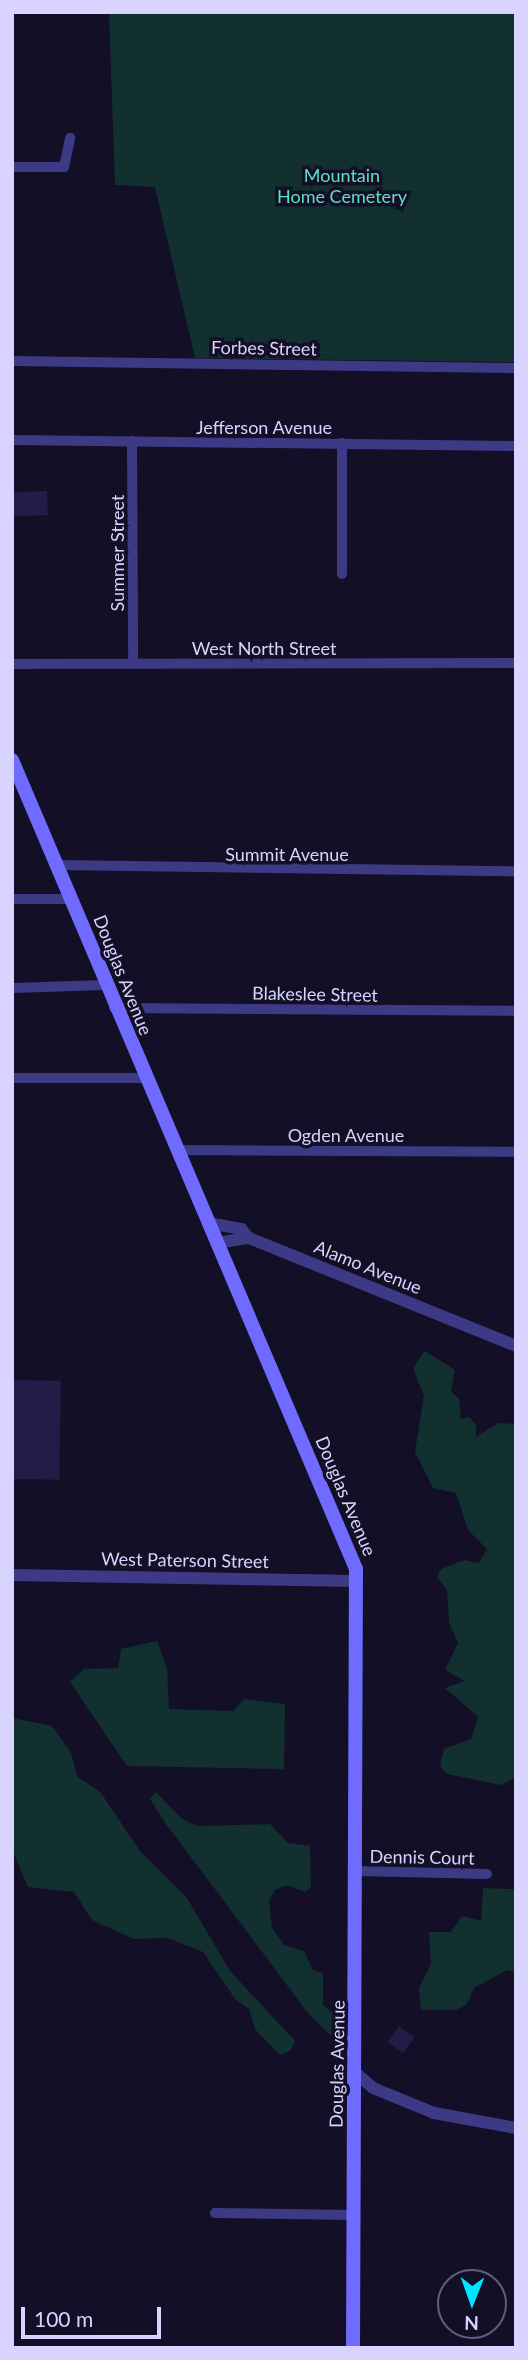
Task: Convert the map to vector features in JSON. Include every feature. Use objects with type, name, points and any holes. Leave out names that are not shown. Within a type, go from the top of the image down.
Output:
[{"type":"main road","name":"Douglas Avenue","points":[[12,760],[73,899],[113,1008],[146,1078],[353,1557],[357,1581],[354,2348]]},
{"type":"street","points":[[12,167],[64,167],[70,138]]},
{"type":"street","name":"Forbes Street","points":[[12,361],[516,368]]},
{"type":"street","name":"Jefferson Avenue","points":[[12,440],[516,446]]},
{"type":"street","name":"Summer Street","points":[[132,442],[133,664]]},
{"type":"street","points":[[342,443],[342,574]]},
{"type":"street","name":"West North Street","points":[[12,664],[516,663]]},
{"type":"street","name":"Summit Avenue","points":[[58,865],[516,871]]},
{"type":"street","points":[[12,899],[73,899]]},
{"type":"street","points":[[12,988],[105,985]]},
{"type":"street","name":"Blakeslee Street","points":[[113,1008],[516,1011]]},
{"type":"street","points":[[12,1078],[146,1078]]},
{"type":"street","name":"Ogden Avenue","points":[[177,1150],[516,1152]]},
{"type":"street","name":"Alamo Avenue","points":[[208,1223],[230,1225],[249,1238],[516,1346]]},
{"type":"street","points":[[216,1243],[249,1238]]},
{"type":"street","name":"West Paterson Street","points":[[12,1575],[357,1581]]},
{"type":"street","name":"Dennis Court","points":[[357,1871],[487,1874]]},
{"type":"street","points":[[357,2074],[373,2088],[434,2113],[516,2128]]},
{"type":"street","points":[[215,2213],[354,2215]]},
{"type":"green space","name":"Mountain Home Cemetery","points":[[109,12],[516,12],[516,362],[195,358],[155,187],[115,185]]},
{"type":"green space","points":[[425,1351],[455,1370],[451,1391],[459,1399],[461,1419],[469,1417],[476,1425],[476,1437],[499,1423],[516,1424],[516,1777],[501,1785],[447,1774],[440,1766],[444,1749],[471,1739],[478,1717],[445,1688],[465,1681],[445,1670],[458,1643],[449,1622],[447,1590],[437,1577],[441,1569],[464,1560],[479,1563],[487,1549],[468,1530],[456,1493],[433,1488],[415,1452],[424,1396],[413,1368]]},
{"type":"green space","points":[[157,1641],[167,1668],[169,1709],[233,1711],[244,1699],[285,1704],[284,1769],[127,1766],[70,1682],[84,1669],[118,1668],[121,1649]]},
{"type":"green space","points":[[12,1718],[52,1726],[71,1753],[77,1776],[101,1793],[140,1851],[187,1898],[230,1971],[295,2041],[290,2051],[280,2055],[255,2029],[249,2009],[235,1999],[203,1952],[168,1938],[134,1939],[92,1920],[74,1892],[28,1887],[12,1849]]},
{"type":"green space","points":[[156,1792],[182,1819],[198,1826],[270,1824],[288,1843],[310,1846],[311,1887],[305,1892],[287,1885],[275,1890],[269,1901],[272,1928],[284,1945],[304,1951],[313,1970],[323,1973],[323,2005],[337,2017],[340,2045],[308,2013],[166,1824],[150,1799]]},
{"type":"green space","points":[[483,1888],[513,1889],[516,1896],[516,1972],[507,1970],[474,1988],[467,2004],[456,2010],[421,2010],[419,1988],[431,1964],[429,1932],[451,1932],[462,1916],[481,1921]]},
{"type":"building","points":[[47,491],[48,515],[13,516],[12,492]]},
{"type":"building","points":[[12,1380],[61,1381],[59,1480],[12,1479]]},
{"type":"building","points":[[399,2026],[415,2037],[403,2053],[388,2042]]}]
